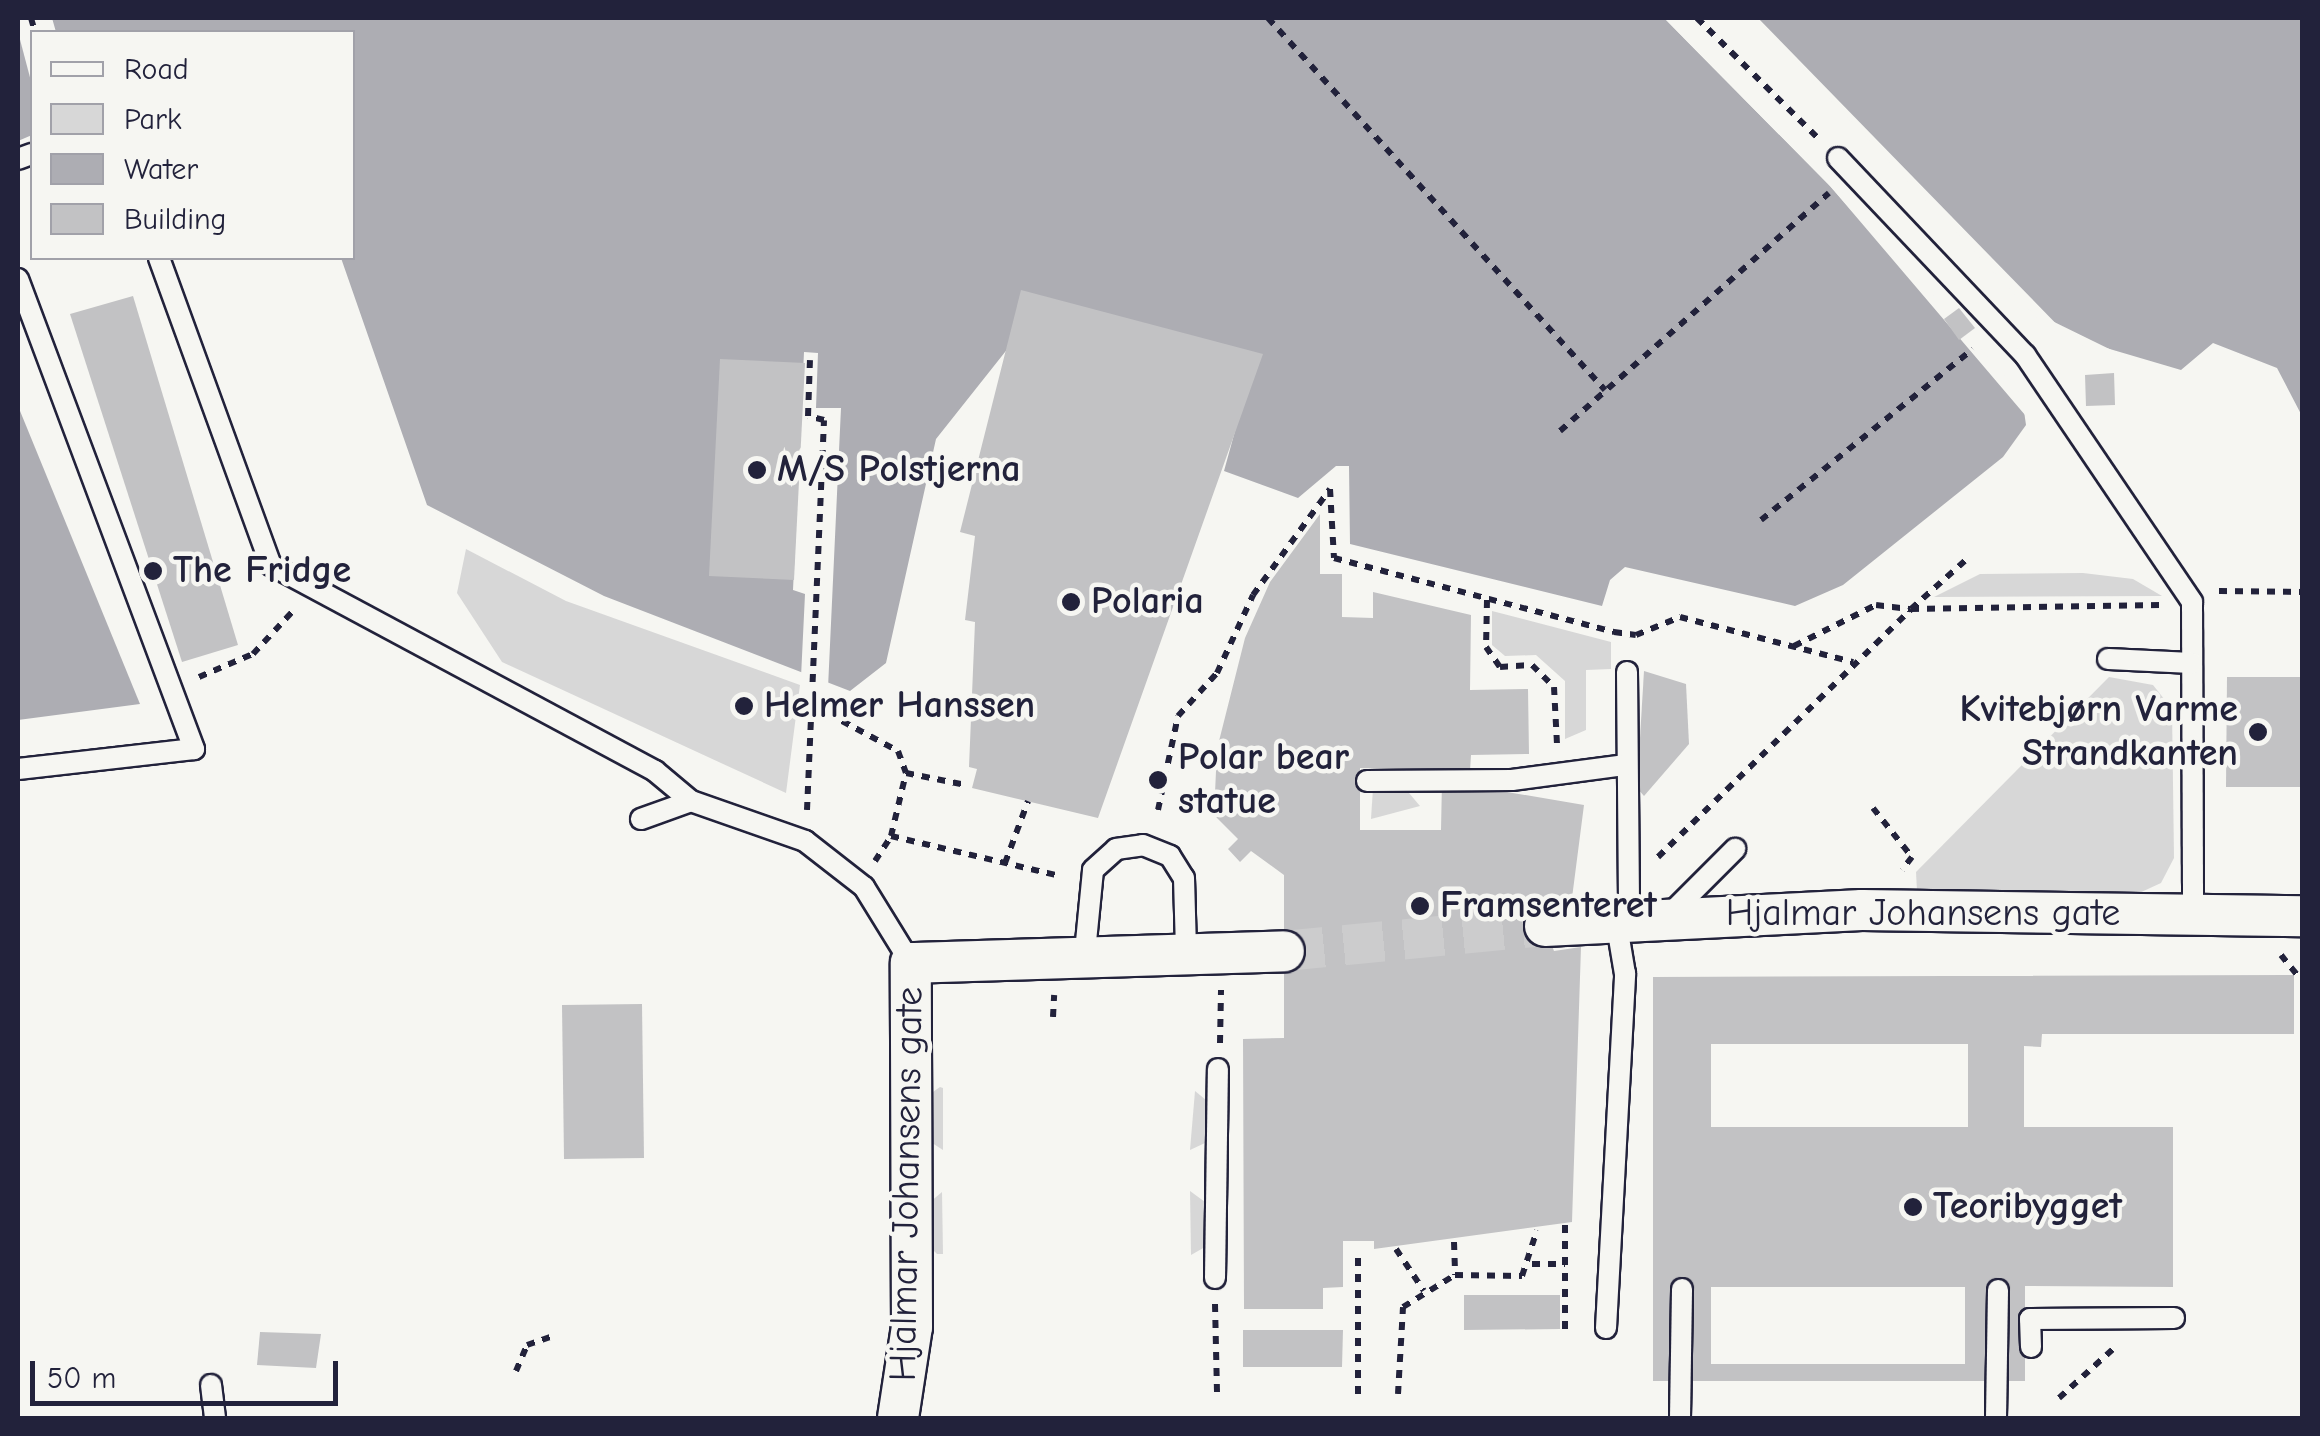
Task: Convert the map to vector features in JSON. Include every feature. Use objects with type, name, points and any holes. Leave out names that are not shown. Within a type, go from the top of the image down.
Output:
[{"type":"street","name":"Hjalmar Johansens gate","points":[[1545,926],[1623,910],[2302,916]]},
{"type":"street","name":"Hjalmar Johansens gate","points":[[898,1418],[912,1327],[912,963],[1084,952],[1284,951]]},
{"type":"lane","points":[[1838,158],[2025,355],[2192,602],[2193,916]]},
{"type":"lane","points":[[160,260],[271,564],[654,771],[692,800],[805,842],[864,887],[912,963]]},
{"type":"lane","points":[[18,279],[194,749],[18,769]]},
{"type":"lane","points":[[2108,659],[2192,663]]},
{"type":"lane","points":[[1606,1328],[1624,974],[1627,672]]},
{"type":"lane","points":[[1367,782],[1564,772],[1624,765]]},
{"type":"lane","points":[[641,819],[692,800]]},
{"type":"lane","points":[[1084,952],[1093,870],[1116,850],[1143,845],[1170,856],[1184,878],[1186,950]]},
{"type":"lane","points":[[1671,913],[1735,849]]},
{"type":"lane","points":[[1215,1278],[1218,1069]]},
{"type":"lane","points":[[1680,1418],[1682,1289]]},
{"type":"lane","points":[[1996,1418],[1998,1290]]},
{"type":"lane","points":[[2031,1347],[2030,1319],[2174,1318]]},
{"type":"lane","points":[[211,1385],[215,1418]]},
{"type":"path","points":[[1268,18],[1605,390]]},
{"type":"path","points":[[1698,18],[1838,158]]},
{"type":"path","points":[[1560,430],[1829,193]]},
{"type":"path","points":[[1761,520],[1974,349]]},
{"type":"path","points":[[805,842],[824,420],[808,416],[810,360]]},
{"type":"path","points":[[1158,810],[1178,716],[1217,673],[1253,595],[1330,489],[1334,558],[1614,632],[1636,634],[1680,617],[1853,662]]},
{"type":"path","points":[[1623,910],[1853,662],[1967,559]]},
{"type":"path","points":[[170,690],[252,654],[314,588]]},
{"type":"path","points":[[1794,646],[1876,606],[1911,609],[2192,602],[2213,590],[2302,592]]},
{"type":"path","points":[[1486,600],[1486,648],[1500,666],[1532,664],[1554,687],[1564,772]]},
{"type":"path","points":[[813,706],[898,751],[906,773],[891,836],[870,868]]},
{"type":"path","points":[[906,773],[966,786]]},
{"type":"path","points":[[1004,863],[1028,801]]},
{"type":"path","points":[[1862,910],[1912,857],[1873,808]]},
{"type":"path","points":[[891,836],[1056,876]]},
{"type":"path","points":[[1218,1069],[1221,988]]},
{"type":"path","points":[[1565,1225],[1566,1331]]},
{"type":"path","points":[[1398,1394],[1401,1315],[1424,1292],[1455,1275],[1522,1276],[1532,1264],[1537,1230]]},
{"type":"path","points":[[1454,1242],[1455,1275]]},
{"type":"path","points":[[1396,1249],[1424,1292]]},
{"type":"path","points":[[1358,1258],[1358,1394]]},
{"type":"path","points":[[1532,1264],[1565,1264]]},
{"type":"path","points":[[1215,1278],[1216,1393]]},
{"type":"path","points":[[2059,1398],[2116,1346],[2118,1318]]},
{"type":"path","points":[[516,1371],[527,1346],[553,1336]]},
{"type":"green space","points":[[466,549],[566,601],[800,685],[786,793],[502,662],[457,593]]},
{"type":"green space","points":[[2083,573],[2133,579],[2162,596],[1934,597],[1980,574]]},
{"type":"green space","points":[[1492,611],[1611,642],[1611,669],[1586,670],[1586,730],[1565,739],[1565,681],[1536,655],[1505,656],[1492,645]]},
{"type":"green space","points":[[2109,677],[2153,685],[2172,709],[2174,858],[2161,883],[2137,894],[1917,891],[1916,872]]},
{"type":"green space","points":[[1373,788],[1409,793],[1420,806],[1371,819]]},
{"type":"green space","points":[[940,1087],[943,1150],[929,1141],[930,1094]]},
{"type":"green space","points":[[1195,1091],[1206,1100],[1205,1143],[1190,1150]]},
{"type":"green space","points":[[1190,1191],[1205,1202],[1205,1247],[1191,1255]]},
{"type":"green space","points":[[942,1192],[943,1254],[937,1254],[929,1246],[929,1203]]},
{"type":"water","points":[[52,18],[1664,18],[1830,186],[2023,404],[2026,425],[2003,457],[1843,585],[1795,606],[1625,567],[1610,580],[1602,606],[1350,544],[1349,466],[1336,466],[1298,498],[1224,471],[1243,402],[1009,347],[936,439],[886,663],[850,691],[604,596],[427,505],[342,260],[355,260],[355,30],[55,30]]},
{"type":"water","points":[[1758,18],[2302,18],[2302,416],[2277,368],[2213,343],[2181,370],[2069,337]]},
{"type":"water","points":[[18,32],[30,77],[30,136],[18,141]]},
{"type":"water","points":[[18,406],[140,704],[18,720]]},
{"type":"pier","points":[[1664,18],[1834,183],[2027,401],[2031,422],[1830,186]]},
{"type":"pier","points":[[1753,18],[2044,317],[2142,365],[2068,341],[2040,321]]},
{"type":"pier","points":[[804,352],[818,353],[816,408],[841,408],[828,688],[801,677],[805,594],[793,590]]},
{"type":"building","name":"Polaria","points":[[1021,290],[1263,354],[1098,818],[972,788],[977,769],[969,767],[975,622],[965,620],[975,536],[960,532]]},
{"type":"building","points":[[133,296],[238,645],[182,662],[70,314]]},
{"type":"building","points":[[1959,308],[1975,328],[1959,340],[1944,319]]},
{"type":"building","name":"M/S Polstjerna","points":[[720,359],[805,363],[794,580],[709,576]]},
{"type":"building","points":[[2114,373],[2115,405],[2086,406],[2085,375]]},
{"type":"building","name":"Framsenteret","points":[[1320,514],[1320,574],[1342,574],[1342,617],[1373,618],[1373,592],[1471,615],[1470,690],[1528,689],[1529,754],[1471,755],[1470,771],[1360,768],[1360,830],[1441,830],[1442,781],[1584,805],[1572,898],[1540,913],[1554,951],[1581,947],[1572,1222],[1374,1249],[1374,1241],[1343,1241],[1343,1287],[1323,1288],[1323,1309],[1244,1309],[1243,1039],[1284,1038],[1284,875],[1251,851],[1240,862],[1228,849],[1238,839],[1214,815],[1217,749],[1245,638],[1270,582]]},
{"type":"building","points":[[1644,671],[1686,684],[1689,744],[1644,796],[1637,788]]},
{"type":"building","name":"Kvitebjørn Varme Strandkanten","points":[[2227,677],[2302,677],[2302,787],[2226,787]]},
{"type":"building","name":"Teoribygget","points":[[2294,975],[2294,1034],[2042,1034],[2041,1047],[2024,1046],[2024,1127],[2173,1127],[2173,1287],[2025,1286],[2025,1381],[1653,1381],[1653,977]],"holes":[[[1711,1044],[1968,1044],[1968,1127],[1711,1127]],[[1711,1287],[1965,1287],[1965,1364],[1711,1364]]]},
{"type":"building","points":[[642,1004],[644,1158],[564,1159],[562,1005]]},
{"type":"building","points":[[1464,1295],[1560,1295],[1560,1329],[1464,1330]]},
{"type":"building","points":[[1243,1330],[1343,1330],[1342,1367],[1243,1367]]},
{"type":"building","points":[[260,1332],[321,1334],[316,1368],[257,1365]]},
{"type":"tunnel","points":[[1284,951],[1545,926]]},
{"type":"place","name":"M/S Polstjerna","points":[[757,470]]},
{"type":"place","name":"The Fridge","points":[[153,571]]},
{"type":"place","name":"Polaria","points":[[1071,602]]},
{"type":"place","name":"Helmer Hanssen","points":[[744,706]]},
{"type":"place","name":"Kvitebjørn Varme Strandkanten","points":[[2258,732]]},
{"type":"place","name":"Polar bear statue","points":[[1158,780]]},
{"type":"place","name":"Framsenteret","points":[[1420,906]]},
{"type":"place","name":"Teoribygget","points":[[1913,1207]]}]
